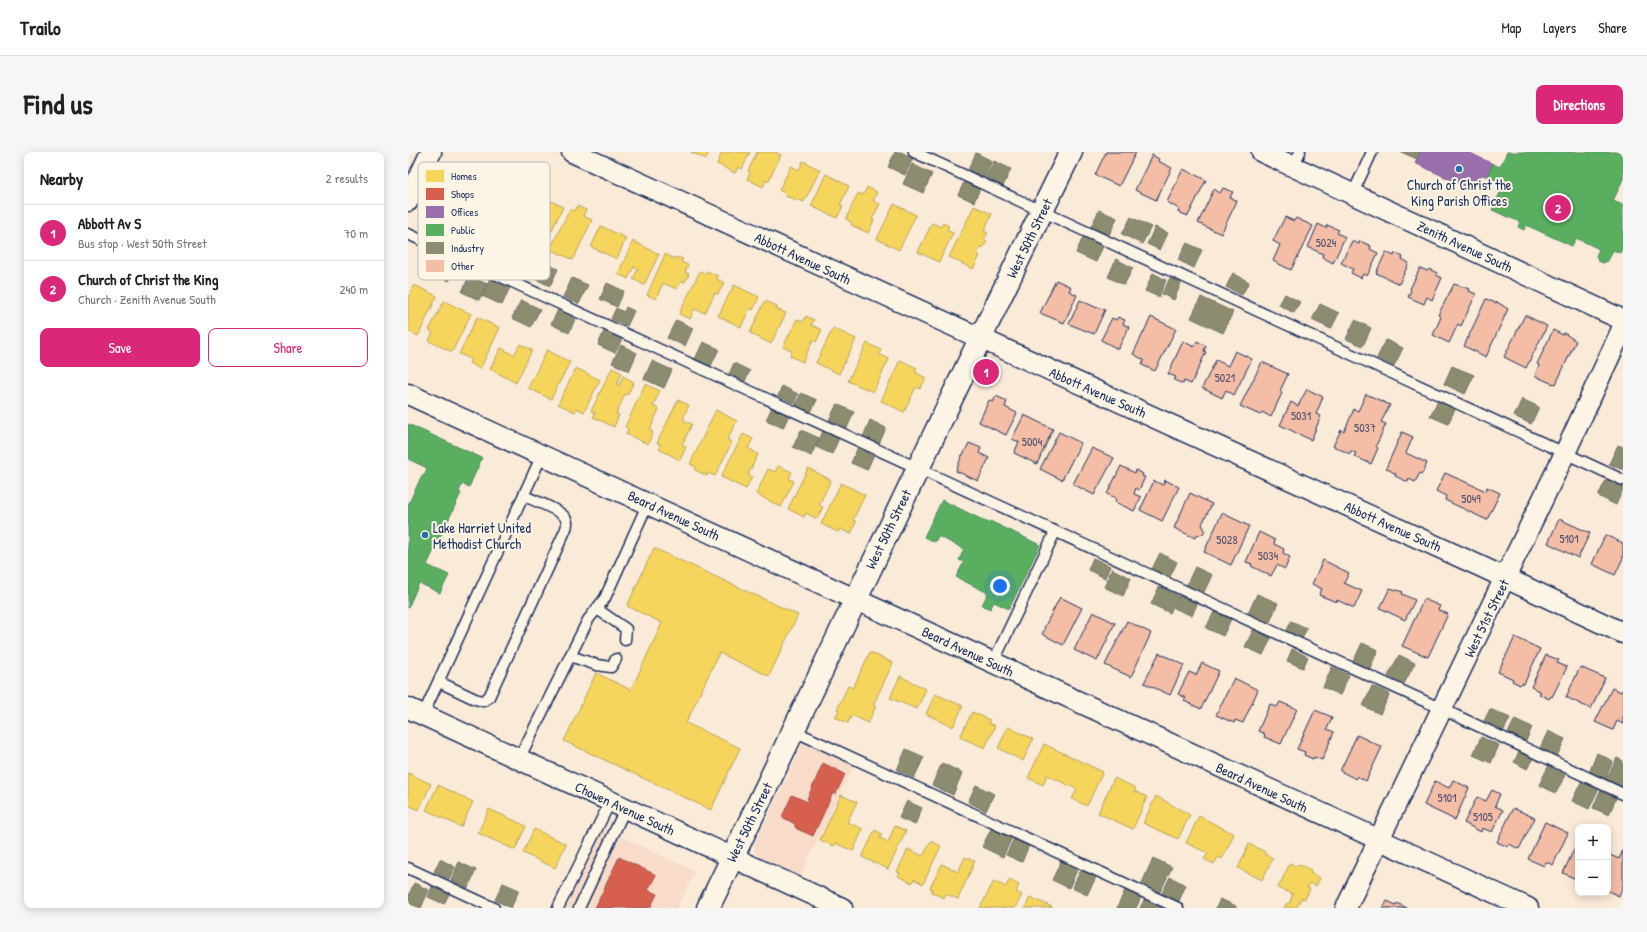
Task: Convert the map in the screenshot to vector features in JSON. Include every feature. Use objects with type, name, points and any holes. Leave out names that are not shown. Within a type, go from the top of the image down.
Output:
[{"type":"main road","name":"West 50th Street","points":[[708,908],[794,731],[855,598],[1070,152]]},
{"type":"street","points":[[426,162],[431,152]]},
{"type":"street","name":"Abbott Avenue South","points":[[572,152],[1623,632]]},
{"type":"street","name":"Zenith Avenue South","points":[[1262,152],[1297,159],[1353,193],[1623,320]]},
{"type":"street","points":[[408,202],[418,180]]},
{"type":"street","name":"West 51st Street","points":[[1346,908],[1565,453],[1623,327]]},
{"type":"street","name":"Beard Avenue South","points":[[408,394],[1528,908]]},
{"type":"street","name":"Chowen Avenue South","points":[[415,712],[842,908]]},
{"type":"lane","points":[[914,152],[1623,480]]},
{"type":"lane","points":[[1353,193],[1372,152]]},
{"type":"lane","points":[[408,234],[418,239]]},
{"type":"lane","points":[[508,280],[1442,709],[1623,794]]},
{"type":"lane","points":[[415,712],[439,682],[542,455]]},
{"type":"lane","points":[[439,682],[475,699],[483,701],[489,697],[565,531],[567,525],[566,518],[560,513],[524,496]]},
{"type":"lane","points":[[519,759],[588,620],[605,598],[648,503]]},
{"type":"lane","points":[[993,663],[1055,532]]},
{"type":"lane","points":[[597,608],[626,629],[625,640]]},
{"type":"lane","points":[[570,656],[597,665],[611,667],[616,659]]},
{"type":"lane","points":[[794,731],[1178,908]]},
{"type":"lane","points":[[558,908],[617,805]]},
{"type":"lane","points":[[579,908],[617,805]]},
{"type":"lane","points":[[408,868],[494,908]]},
{"type":"shaded area","points":[[808,734],[858,756],[800,876],[763,859],[755,853],[754,845]]},
{"type":"shaded area","points":[[602,828],[695,871],[677,908],[563,908]]},
{"type":"building: Homes","points":[[691,152],[709,152],[706,159]]},
{"type":"building: Homes","points":[[722,152],[750,152],[742,169],[738,167],[735,173],[717,164]]},
{"type":"building: Homes","points":[[757,152],[775,152],[781,155],[768,182],[766,180],[763,187],[747,179],[750,173],[748,171]]},
{"type":"building: Homes","points":[[803,161],[820,170],[804,202],[785,196],[786,194],[779,190],[791,166],[799,170]]},
{"type":"building: Homes","points":[[826,174],[849,186],[840,205],[843,206],[837,218],[811,206]]},
{"type":"building: Homes","points":[[867,187],[877,192],[873,201],[880,204],[872,219],[874,220],[868,233],[851,225],[852,223],[846,219],[858,193],[863,195]]},
{"type":"building: Homes","points":[[550,200],[563,207],[550,234]]},
{"type":"building: Homes","points":[[894,204],[916,215],[899,250],[877,239]]},
{"type":"building: Homes","points":[[577,206],[586,210],[583,216],[592,220],[573,260],[550,249],[570,209],[574,211]]},
{"type":"building: Homes","points":[[974,206],[992,214],[984,231],[988,233],[984,239],[987,241],[983,248],[980,247],[977,255],[980,256],[973,269],[949,257]]},
{"type":"building: Homes","points":[[932,223],[941,227],[943,223],[949,226],[947,230],[953,233],[939,262],[918,252]]},
{"type":"building: Homes","points":[[601,226],[626,238],[617,259],[591,247]]},
{"type":"building: Homes","points":[[633,241],[659,254],[644,285],[633,279],[638,269],[634,267],[628,279],[618,274]]},
{"type":"building: Homes","points":[[665,254],[675,259],[676,257],[683,259],[681,262],[688,265],[685,272],[689,274],[685,282],[681,281],[677,289],[663,283],[656,299],[647,295]]},
{"type":"building: Homes","points":[[700,271],[706,274],[707,271],[718,276],[717,279],[724,283],[718,294],[715,293],[705,313],[694,309],[690,319],[679,314]]},
{"type":"building: Homes","points":[[414,285],[437,296],[418,336],[408,331],[408,298]]},
{"type":"building: Homes","points":[[734,285],[759,297],[753,310],[750,308],[741,327],[718,316]]},
{"type":"building: Homes","points":[[444,301],[471,314],[452,352],[429,341],[433,332],[429,330]]},
{"type":"building: Homes","points":[[765,301],[777,306],[776,309],[786,313],[771,344],[750,333]]},
{"type":"building: Homes","points":[[806,316],[814,320],[811,325],[822,330],[816,342],[813,340],[803,362],[790,356],[792,351],[783,347],[797,319],[803,322]]},
{"type":"building: Homes","points":[[477,317],[500,328],[480,369],[469,363],[471,359],[459,354]]},
{"type":"building: Homes","points":[[833,328],[856,339],[839,374],[816,363]]},
{"type":"building: Homes","points":[[867,343],[881,350],[879,354],[889,359],[873,392],[848,381]]},
{"type":"building: Homes","points":[[520,344],[532,350],[516,383],[490,369],[501,348],[514,355]]},
{"type":"building: Homes","points":[[547,350],[570,362],[551,399],[528,388]]},
{"type":"building: Homes","points":[[900,360],[917,368],[915,372],[926,378],[920,389],[916,387],[904,412],[881,401]]},
{"type":"building: Homes","points":[[576,368],[600,380],[584,412],[576,408],[575,412],[558,404]]},
{"type":"building: Homes","points":[[612,368],[622,373],[617,385],[619,386],[623,376],[634,382],[627,395],[625,394],[616,414],[619,415],[614,427],[593,417],[595,413],[591,411]]},
{"type":"building: Homes","points":[[645,384],[660,391],[653,406],[659,409],[650,430],[653,432],[648,444],[626,434],[628,429],[625,427]]},
{"type":"building: Homes","points":[[678,400],[689,405],[683,418],[685,419],[684,421],[692,424],[682,445],[686,447],[680,460],[659,449],[661,445],[657,443]]},
{"type":"building: Homes","points":[[716,410],[737,421],[727,440],[732,442],[715,476],[708,473],[707,476],[695,470],[696,467],[690,464]]},
{"type":"building: Homes","points":[[743,434],[753,439],[748,448],[758,454],[748,475],[752,477],[746,489],[721,477]]},
{"type":"building: Homes","points":[[778,466],[792,472],[789,479],[794,481],[781,507],[756,494],[768,469],[775,472]]},
{"type":"building: Homes","points":[[808,468],[831,480],[819,505],[823,507],[817,519],[806,513],[804,517],[788,509]]},
{"type":"building: Homes","points":[[841,483],[865,495],[853,520],[856,522],[851,534],[840,529],[838,532],[821,524]]},
{"type":"building: Homes","points":[[654,548],[798,615],[769,676],[719,653],[686,723],[740,748],[711,810],[564,741],[596,673],[631,690],[662,623],[627,606]]},
{"type":"building: Homes","points":[[870,652],[893,663],[873,705],[876,706],[868,723],[852,715],[848,723],[835,717],[839,710],[837,709],[848,686],[853,688]]},
{"type":"building: Homes","points":[[900,676],[926,689],[917,709],[890,698]]},
{"type":"building: Homes","points":[[935,694],[963,706],[953,727],[926,714]]},
{"type":"building: Homes","points":[[972,712],[990,720],[988,723],[995,726],[985,748],[960,737]]},
{"type":"building: Homes","points":[[1008,727],[1033,739],[1023,761],[998,748]]},
{"type":"building: Homes","points":[[1044,744],[1103,772],[1087,806],[1072,799],[1077,789],[1047,775],[1043,785],[1028,778]]},
{"type":"building: Homes","points":[[408,773],[431,784],[419,810],[408,805]]},
{"type":"building: Homes","points":[[1114,778],[1136,788],[1134,791],[1147,797],[1133,829],[1098,813]]},
{"type":"building: Homes","points":[[438,785],[473,802],[461,827],[426,810]]},
{"type":"building: Homes","points":[[841,795],[857,802],[847,822],[863,829],[853,851],[835,843],[834,846],[820,840]]},
{"type":"building: Homes","points":[[1156,796],[1190,815],[1178,839],[1143,823]]},
{"type":"building: Homes","points":[[489,809],[526,826],[515,850],[478,833]]},
{"type":"building: Homes","points":[[1199,816],[1234,834],[1222,859],[1218,857],[1214,864],[1204,859],[1208,853],[1186,843]]},
{"type":"building: Homes","points":[[895,826],[906,831],[888,869],[862,857],[875,830],[882,834],[880,838],[888,842]]},
{"type":"building: Homes","points":[[534,829],[566,844],[555,868],[523,853]]},
{"type":"building: Homes","points":[[931,841],[941,846],[923,884],[914,879],[912,883],[898,876],[900,873],[897,872],[908,849],[923,856]]},
{"type":"building: Homes","points":[[1249,844],[1273,858],[1262,880],[1238,868]]},
{"type":"building: Homes","points":[[965,857],[975,861],[958,899],[946,894],[944,898],[931,892],[933,889],[930,888],[942,864],[958,872]]},
{"type":"building: Homes","points":[[1290,863],[1297,867],[1298,864],[1311,870],[1310,873],[1320,878],[1316,886],[1310,883],[1307,888],[1310,889],[1305,899],[1301,898],[1297,907],[1298,908],[1284,908],[1287,903],[1289,904],[1293,894],[1278,888]]},
{"type":"building: Homes","points":[[1009,880],[1019,885],[1016,892],[1022,895],[1015,908],[980,908],[994,881],[1006,887]]},
{"type":"building: Homes","points":[[1030,897],[1052,907],[1052,908],[1025,908]]},
{"type":"building: Shops","points":[[823,763],[845,774],[836,794],[833,793],[813,836],[797,829],[795,824],[782,817],[792,795],[808,802],[809,800],[807,799]]},
{"type":"building: Shops","points":[[619,857],[656,875],[648,890],[657,894],[650,908],[595,908]]},
{"type":"building: Offices","name":"Church of Christ the King Parish Offices","points":[[1420,152],[1468,152],[1493,164],[1487,176],[1481,175],[1473,190],[1415,163]]},
{"type":"building: Public","points":[[1507,152],[1623,152],[1623,179],[1613,201],[1623,205],[1623,247],[1620,253],[1613,250],[1608,261],[1603,263],[1598,261],[1596,256],[1599,249],[1576,238],[1572,246],[1526,225],[1524,230],[1518,227],[1520,222],[1492,210],[1504,184],[1487,176],[1493,164],[1500,167]]},
{"type":"building: Public","name":"Lake Harriet United Methodist Church","points":[[408,424],[482,458],[469,487],[462,484],[459,492],[461,493],[427,565],[449,575],[440,593],[419,583],[408,608],[408,505],[422,475],[424,476],[427,468],[408,459]]},
{"type":"building: Public","points":[[942,500],[989,523],[990,521],[1040,545],[1009,609],[994,602],[990,609],[982,605],[988,593],[956,577],[964,562],[959,560],[964,549],[938,536],[935,542],[924,537]]},
{"type":"building: Industry","points":[[895,152],[901,152],[913,158],[905,175],[888,167]]},
{"type":"building: Industry","points":[[1401,152],[1420,152],[1417,159]]},
{"type":"building: Industry","points":[[976,153],[992,161],[985,177],[968,170]]},
{"type":"building: Industry","points":[[994,161],[1011,169],[1003,186],[986,178]]},
{"type":"building: Industry","points":[[912,164],[932,174],[923,193],[903,184]]},
{"type":"building: Industry","points":[[964,182],[980,189],[974,202],[958,195]]},
{"type":"building: Industry","points":[[1099,210],[1117,218],[1109,235],[1091,227]]},
{"type":"building: Industry","points":[[1131,217],[1151,227],[1142,244],[1122,234]]},
{"type":"building: Industry","points":[[1155,227],[1168,233],[1160,250],[1147,244]]},
{"type":"building: Industry","points":[[1084,235],[1104,244],[1096,262],[1076,253]]},
{"type":"building: Industry","points":[[1187,243],[1202,250],[1194,268],[1178,260]]},
{"type":"building: Industry","points":[[1116,259],[1133,268],[1124,285],[1108,277]]},
{"type":"building: Industry","points":[[550,265],[558,269],[550,286],[537,280],[550,280]]},
{"type":"building: Industry","points":[[1153,273],[1166,280],[1159,297],[1145,291]]},
{"type":"building: Industry","points":[[1233,273],[1249,282],[1242,295],[1226,287]]},
{"type":"building: Industry","points":[[572,278],[588,285],[579,304],[563,297]]},
{"type":"building: Industry","points":[[1170,278],[1181,283],[1174,300],[1162,294]]},
{"type":"building: Industry","points":[[467,280],[478,280],[487,284],[479,300],[462,292]]},
{"type":"building: Industry","points":[[489,280],[494,280],[510,287],[502,305],[482,296]]},
{"type":"building: Industry","points":[[607,283],[624,291],[617,307],[600,299]]},
{"type":"building: Industry","points":[[1285,294],[1300,302],[1294,313],[1279,305]]},
{"type":"building: Industry","points":[[1201,297],[1233,312],[1223,333],[1191,318]]},
{"type":"building: Industry","points":[[521,300],[540,309],[531,327],[512,318]]},
{"type":"building: Industry","points":[[1320,304],[1339,313],[1331,329],[1312,320]]},
{"type":"building: Industry","points":[[626,307],[634,311],[627,326],[611,319],[616,308],[624,312]]},
{"type":"building: Industry","points":[[559,308],[576,317],[569,333],[551,324]]},
{"type":"building: Industry","points":[[676,320],[693,328],[685,346],[667,338]]},
{"type":"building: Industry","points":[[1355,320],[1371,328],[1363,346],[1346,339]]},
{"type":"building: Industry","points":[[604,331],[622,339],[615,353],[598,345]]},
{"type":"building: Industry","points":[[1386,340],[1403,348],[1394,366],[1377,358]]},
{"type":"building: Industry","points":[[703,342],[719,349],[711,366],[695,359]]},
{"type":"building: Industry","points":[[621,345],[637,353],[629,371],[612,363]]},
{"type":"building: Industry","points":[[652,361],[672,370],[664,388],[644,379]]},
{"type":"building: Industry","points":[[734,363],[750,371],[745,381],[729,374]]},
{"type":"building: Industry","points":[[1452,366],[1474,375],[1465,394],[1444,384]]},
{"type":"building: Industry","points":[[782,386],[798,394],[794,403],[778,396]]},
{"type":"building: Industry","points":[[801,393],[817,400],[811,412],[795,405]]},
{"type":"building: Industry","points":[[1522,399],[1539,407],[1531,424],[1514,416]]},
{"type":"building: Industry","points":[[1438,401],[1455,409],[1448,424],[1430,416]]},
{"type":"building: Industry","points":[[837,404],[854,412],[847,428],[829,420]]},
{"type":"building: Industry","points":[[772,407],[789,415],[783,428],[766,420]]},
{"type":"building: Industry","points":[[870,420],[886,428],[879,444],[863,437]]},
{"type":"building: Industry","points":[[801,430],[819,438],[811,456],[793,447]]},
{"type":"building: Industry","points":[[823,431],[839,438],[832,454],[816,447]]},
{"type":"building: Industry","points":[[1618,445],[1623,447],[1623,470],[1609,464]]},
{"type":"building: Industry","points":[[858,447],[874,454],[867,470],[851,463]]},
{"type":"building: Industry","points":[[1607,478],[1623,485],[1623,489],[1616,505],[1598,496]]},
{"type":"building: Industry","points":[[1160,553],[1177,562],[1169,579],[1151,571]]},
{"type":"building: Industry","points":[[1093,558],[1110,566],[1105,578],[1088,570]]},
{"type":"building: Industry","points":[[1195,567],[1212,575],[1203,594],[1186,586]]},
{"type":"building: Industry","points":[[1112,569],[1131,578],[1123,596],[1104,587]]},
{"type":"building: Industry","points":[[1159,587],[1178,596],[1170,613],[1151,604]]},
{"type":"building: Industry","points":[[1257,594],[1278,603],[1269,624],[1248,614]]},
{"type":"building: Industry","points":[[1179,596],[1197,604],[1192,616],[1174,608]]},
{"type":"building: Industry","points":[[1214,612],[1231,619],[1223,636],[1206,628]]},
{"type":"building: Industry","points":[[1291,621],[1307,628],[1302,639],[1286,632]]},
{"type":"building: Industry","points":[[1253,630],[1271,638],[1263,655],[1245,647]]},
{"type":"building: Industry","points":[[1362,643],[1378,650],[1369,670],[1353,662]]},
{"type":"building: Industry","points":[[1292,649],[1308,657],[1303,668],[1287,661]]},
{"type":"building: Industry","points":[[1399,655],[1415,663],[1404,684],[1388,676]]},
{"type":"building: Industry","points":[[1332,667],[1349,675],[1340,695],[1323,687]]},
{"type":"building: Industry","points":[[1372,686],[1390,694],[1380,714],[1363,706]]},
{"type":"building: Industry","points":[[1490,709],[1510,718],[1504,730],[1484,721]]},
{"type":"building: Industry","points":[[1515,719],[1532,727],[1526,741],[1508,733]]},
{"type":"building: Industry","points":[[1548,731],[1565,739],[1557,756],[1540,748]]},
{"type":"building: Industry","points":[[1481,737],[1499,745],[1491,763],[1473,755]]},
{"type":"building: Industry","points":[[906,749],[924,757],[914,778],[897,770]]},
{"type":"building: Industry","points":[[1519,752],[1533,759],[1527,769],[1514,762]]},
{"type":"building: Industry","points":[[1597,753],[1613,761],[1605,780],[1589,773]]},
{"type":"building: Industry","points":[[1617,758],[1623,761],[1623,788],[1606,780]]},
{"type":"building: Industry","points":[[942,763],[962,773],[953,795],[932,785]]},
{"type":"building: Industry","points":[[1548,767],[1565,775],[1556,793],[1539,785]]},
{"type":"building: Industry","points":[[1581,782],[1598,790],[1589,809],[1572,801]]},
{"type":"building: Industry","points":[[976,785],[994,794],[986,811],[968,802]]},
{"type":"building: Industry","points":[[1600,791],[1616,798],[1609,815],[1593,808]]},
{"type":"building: Industry","points":[[907,801],[922,808],[915,825],[899,818]]},
{"type":"building: Industry","points":[[992,827],[1012,837],[1003,857],[982,847]]},
{"type":"building: Industry","points":[[1014,838],[1029,845],[1022,862],[1006,855]]},
{"type":"building: Industry","points":[[1153,858],[1172,867],[1160,892],[1142,883]]},
{"type":"building: Industry","points":[[440,859],[455,867],[449,879],[434,872]]},
{"type":"building: Industry","points":[[1061,861],[1078,868],[1069,888],[1052,880]]},
{"type":"building: Industry","points":[[459,862],[476,870],[468,888],[451,880]]},
{"type":"building: Industry","points":[[1082,868],[1097,875],[1087,895],[1072,888]]},
{"type":"building: Industry","points":[[1170,877],[1186,885],[1179,901],[1162,893]]},
{"type":"building: Industry","points":[[414,883],[429,890],[421,908],[408,903],[408,897]]},
{"type":"building: Industry","points":[[503,883],[519,890],[511,908],[495,900]]},
{"type":"building: Industry","points":[[433,884],[450,892],[444,904],[428,897]]},
{"type":"building: Industry","points":[[1125,890],[1141,897],[1136,908],[1117,908]]},
{"type":"building: Industry","points":[[1145,898],[1166,908],[1140,908]]},
{"type":"building: Industry","points":[[1220,899],[1236,906],[1236,908],[1216,908]]},
{"type":"building: Other","points":[[1106,152],[1136,152],[1119,186],[1095,175]]},
{"type":"building: Other","points":[[1152,155],[1159,159],[1158,161],[1172,168],[1156,200],[1135,190]]},
{"type":"building: Other","points":[[1183,169],[1206,180],[1188,216],[1178,212],[1179,209],[1167,202]]},
{"type":"building: Other","points":[[1223,188],[1233,192],[1230,197],[1237,201],[1221,234],[1198,223],[1214,189],[1220,193]]},
{"type":"building: Other","points":[[1285,217],[1294,221],[1296,218],[1313,226],[1291,270],[1273,261],[1280,245],[1273,241]]},
{"type":"building: Other","points":[[1318,224],[1326,228],[1327,225],[1339,230],[1337,233],[1345,237],[1333,263],[1322,257],[1323,254],[1308,247]]},
{"type":"building: Other","points":[[1352,241],[1359,244],[1360,241],[1371,246],[1370,249],[1378,253],[1367,276],[1363,274],[1361,278],[1351,273],[1353,269],[1341,263]]},
{"type":"building: Other","points":[[1386,252],[1394,256],[1395,253],[1403,257],[1402,259],[1409,263],[1399,284],[1376,273]]},
{"type":"building: Other","points":[[1420,268],[1427,271],[1429,269],[1437,273],[1436,275],[1442,278],[1432,300],[1427,297],[1424,304],[1408,297],[1411,290],[1410,289]]},
{"type":"building: Other","points":[[1056,280],[1071,287],[1069,291],[1077,295],[1064,323],[1040,313]]},
{"type":"building: Other","points":[[1454,284],[1470,289],[1469,291],[1476,294],[1461,326],[1458,324],[1449,343],[1433,335],[1441,317],[1438,315]]},
{"type":"building: Other","points":[[1486,299],[1496,303],[1497,302],[1508,309],[1486,357],[1464,346]]},
{"type":"building: Other","points":[[1080,300],[1105,310],[1094,334],[1069,324]]},
{"type":"building: Other","points":[[1525,315],[1547,326],[1526,368],[1504,357]]},
{"type":"building: Other","points":[[1118,317],[1125,320],[1123,324],[1129,327],[1118,349],[1101,340],[1112,318],[1116,320]]},
{"type":"building: Other","points":[[1151,317],[1176,329],[1155,371],[1142,365],[1144,360],[1133,354]]},
{"type":"building: Other","points":[[1553,330],[1563,335],[1564,333],[1576,341],[1556,384],[1535,376],[1539,365],[1537,364]]},
{"type":"building: Other","points":[[1183,341],[1194,347],[1197,341],[1206,346],[1204,351],[1206,352],[1191,384],[1184,381],[1183,384],[1174,380],[1176,377],[1168,374]]},
{"type":"building: Other","points":[[1235,351],[1252,359],[1234,395],[1226,390],[1222,398],[1202,388],[1216,360],[1228,366]]},
{"type":"building: Other","points":[[1262,362],[1288,374],[1280,391],[1282,393],[1271,417],[1262,412],[1260,415],[1240,406]]},
{"type":"building: Other","points":[[1307,389],[1323,397],[1316,414],[1321,416],[1311,440],[1280,425],[1291,402],[1298,406]]},
{"type":"building: Other","points":[[1366,394],[1390,405],[1381,422],[1386,424],[1376,446],[1378,448],[1371,464],[1354,456],[1356,453],[1351,451],[1350,454],[1333,446],[1341,430],[1344,432],[1354,409],[1358,411]]},
{"type":"building: Other","points":[[996,396],[1007,401],[1005,407],[1017,413],[1006,435],[979,422],[989,400],[993,402]]},
{"type":"building: Other","points":[[1024,415],[1053,429],[1037,464],[1014,453],[1019,442],[1012,439]]},
{"type":"building: Other","points":[[1059,432],[1081,443],[1062,480],[1040,469]]},
{"type":"building: Other","points":[[1402,432],[1413,437],[1406,453],[1427,463],[1422,474],[1420,473],[1415,482],[1409,479],[1408,482],[1395,476],[1396,474],[1386,468]]},
{"type":"building: Other","points":[[969,443],[981,448],[979,453],[989,458],[978,481],[956,471],[962,455]]},
{"type":"building: Other","points":[[1092,448],[1114,458],[1094,495],[1073,484]]},
{"type":"building: Other","points":[[1121,466],[1135,473],[1136,470],[1145,477],[1139,490],[1136,488],[1134,494],[1141,497],[1134,511],[1115,502],[1116,498],[1107,494]]},
{"type":"building: Other","points":[[1445,473],[1486,491],[1487,487],[1500,493],[1487,520],[1445,500],[1446,496],[1436,491]]},
{"type":"building: Other","points":[[1165,480],[1179,487],[1162,521],[1140,510],[1154,481],[1163,485]]},
{"type":"building: Other","points":[[1190,493],[1212,504],[1202,524],[1205,530],[1203,534],[1197,535],[1195,538],[1174,528]]},
{"type":"building: Other","points":[[1222,513],[1249,526],[1231,565],[1204,552]]},
{"type":"building: Other","points":[[1559,519],[1590,533],[1578,558],[1548,543]]},
{"type":"building: Other","points":[[1259,532],[1275,540],[1274,544],[1284,549],[1283,553],[1290,557],[1285,569],[1277,565],[1271,576],[1246,562]]},
{"type":"building: Other","points":[[1605,535],[1623,543],[1623,558],[1615,575],[1592,564]]},
{"type":"building: Other","points":[[1323,560],[1349,573],[1344,583],[1362,591],[1354,608],[1337,600],[1336,602],[1319,595],[1322,589],[1312,584]]},
{"type":"building: Other","points":[[1390,588],[1403,592],[1402,594],[1415,600],[1405,620],[1380,608]]},
{"type":"building: Other","points":[[1060,597],[1082,608],[1063,645],[1042,634]]},
{"type":"building: Other","points":[[1424,599],[1440,606],[1438,610],[1448,614],[1428,657],[1402,646]]},
{"type":"building: Other","points":[[1093,612],[1115,623],[1097,661],[1074,650]]},
{"type":"building: Other","points":[[1127,621],[1151,633],[1131,677],[1105,665]]},
{"type":"building: Other","points":[[1515,637],[1540,649],[1524,684],[1522,683],[1520,685],[1512,681],[1513,679],[1498,672]]},
{"type":"building: Other","points":[[1159,653],[1184,665],[1170,695],[1144,683]]},
{"type":"building: Other","points":[[1546,655],[1559,660],[1557,663],[1567,667],[1552,697],[1551,696],[1549,699],[1539,694],[1541,692],[1531,687]]},
{"type":"building: Other","points":[[1202,663],[1219,671],[1201,709],[1184,701],[1186,698],[1178,694],[1189,672],[1196,675]]},
{"type":"building: Other","points":[[1580,667],[1605,678],[1591,709],[1566,697]]},
{"type":"building: Other","points":[[1234,678],[1258,690],[1243,723],[1235,720],[1234,723],[1216,715]]},
{"type":"building: Other","points":[[1612,688],[1621,692],[1623,689],[1623,724],[1617,721],[1613,730],[1595,722]]},
{"type":"building: Other","points":[[1280,702],[1297,709],[1281,744],[1264,737],[1265,734],[1258,731],[1270,704],[1277,707]]},
{"type":"building: Other","points":[[1315,710],[1332,717],[1327,729],[1334,732],[1322,760],[1314,757],[1313,759],[1304,755],[1305,752],[1297,749]]},
{"type":"building: Other","points":[[1357,735],[1382,747],[1366,781],[1357,776],[1356,779],[1340,771]]},
{"type":"building: Other","points":[[1453,780],[1469,788],[1455,820],[1424,805],[1435,781],[1449,788]]},
{"type":"building: Other","points":[[1492,790],[1500,794],[1495,806],[1503,810],[1492,832],[1482,828],[1481,832],[1464,823],[1477,797],[1486,801]]},
{"type":"building: Other","points":[[1513,808],[1535,818],[1519,849],[1509,844],[1508,847],[1497,842]]},
{"type":"building: Other","points":[[1545,822],[1568,833],[1553,865],[1546,862],[1544,866],[1528,859]]},
{"type":"building: Other","points":[[1575,847],[1575,879],[1563,873]]},
{"type":"building: Other","points":[[1623,850],[1623,886],[1619,896],[1611,892],[1611,855],[1619,859]]},
{"type":"building: Other","points":[[1387,901],[1396,905],[1397,903],[1407,908],[1383,908]]},
{"type":"place","name":"Church of Christ the King Parish Offices","points":[[1459,169]]},
{"type":"place","name":"Church of Christ the King","points":[[1558,208]]},
{"type":"place","name":"Abbott Av S","points":[[986,372]]},
{"type":"place","name":"Lake Harriet United Methodist Church","points":[[425,535]]}]
